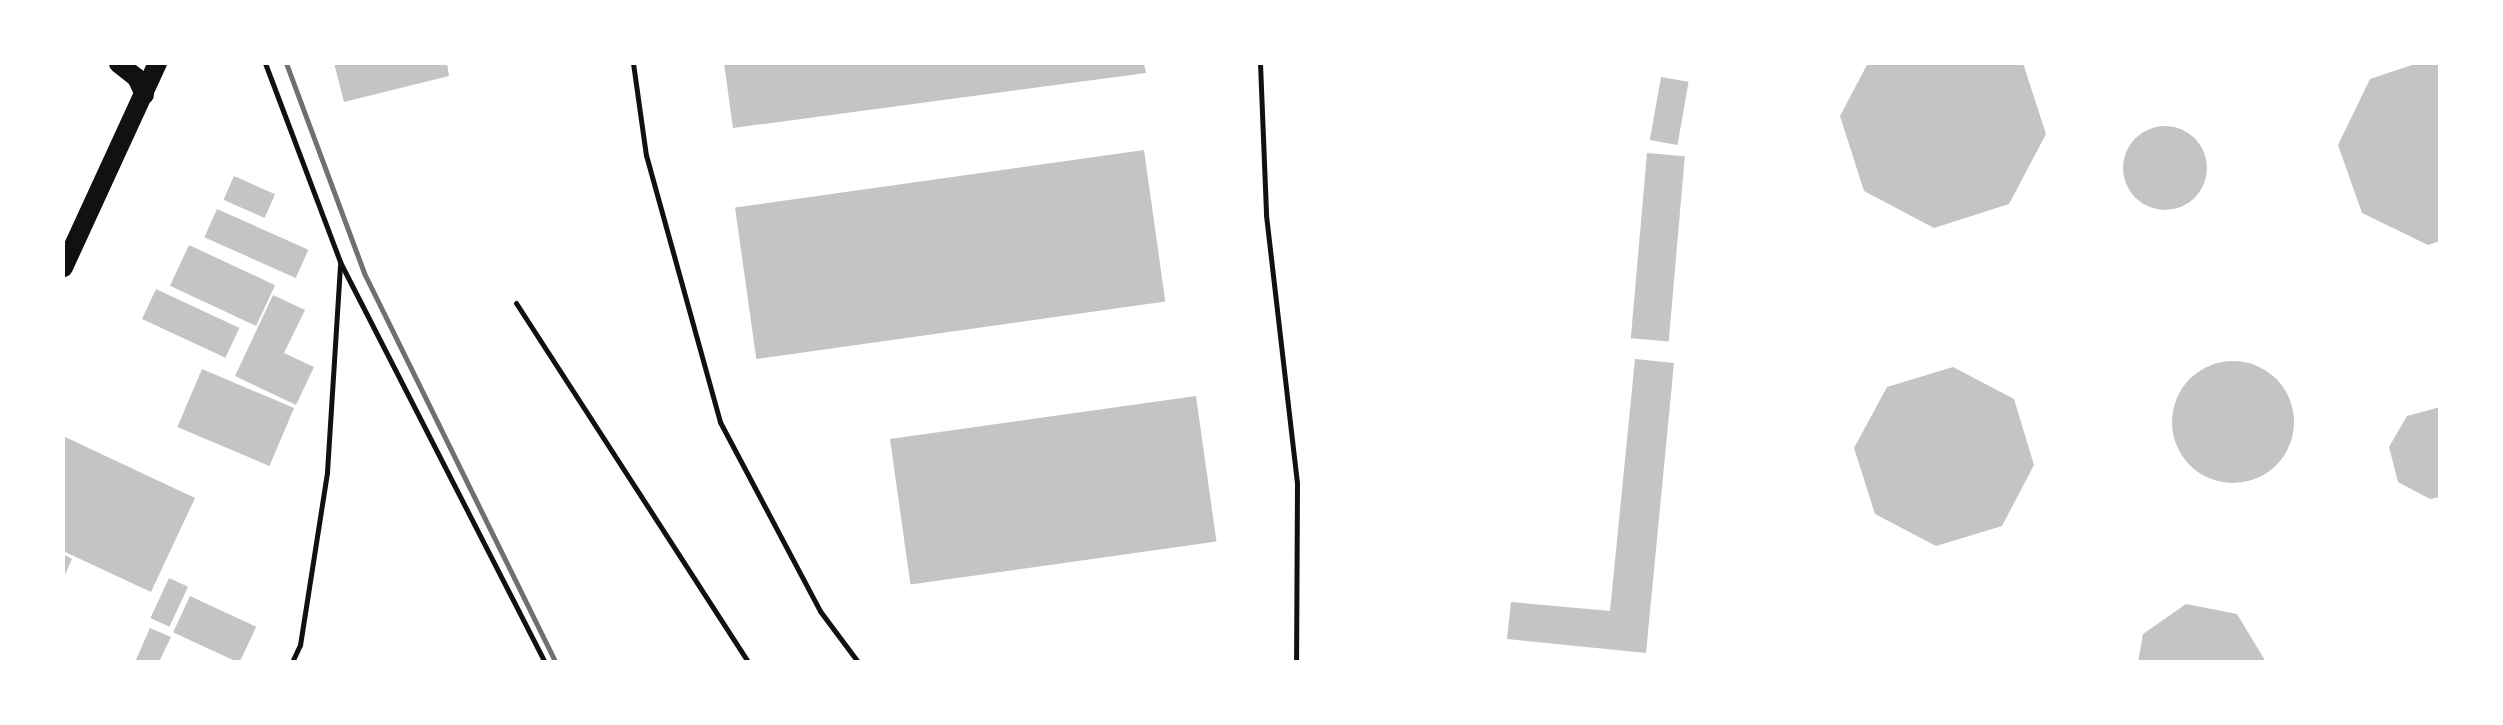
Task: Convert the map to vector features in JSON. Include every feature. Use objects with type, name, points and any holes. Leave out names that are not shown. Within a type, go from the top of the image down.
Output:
[{"type":"highway","points":[[118,63],[136,77],[144,94]]},
{"type":"highway","points":[[63,267],[157,63]]},
{"type":"lane","points":[[265,63],[340,262],[545,662]]},
{"type":"lane","points":[[633,63],[646,155],[720,422],[820,611],[858,662]]},
{"type":"lane","points":[[1261,63],[1266,215],[1297,483],[1296,662]]},
{"type":"lane","points":[[292,662],[300,645],[327,472],[340,262]]},
{"type":"lane","points":[[516,303],[748,662]]},
{"type":"building","points":[[334,63],[447,63],[449,76],[344,102]]},
{"type":"building","points":[[724,63],[1144,63],[1146,73],[733,128]]},
{"type":"building","points":[[1868,63],[2023,63],[2046,134],[2009,204],[1934,228],[1864,191],[1840,116]]},
{"type":"building","points":[[2418,63],[2440,63],[2440,241],[2428,245],[2362,213],[2338,145],[2370,79]]},
{"type":"building","points":[[1661,77],[1689,82],[1677,145],[1650,140]]},
{"type":"building","points":[[2165,126],[2181,129],[2200,145],[2207,168],[2204,184],[2188,203],[2165,210],[2149,207],[2130,191],[2123,168],[2126,152],[2142,133]]},
{"type":"building","points":[[1144,150],[1165,302],[756,359],[735,207]]},
{"type":"building","points":[[1647,153],[1685,156],[1669,342],[1631,338]]},
{"type":"building","points":[[234,176],[275,194],[265,218],[223,200]]},
{"type":"building","points":[[217,209],[308,250],[296,278],[204,237]]},
{"type":"building","points":[[189,245],[275,285],[256,326],[170,286]]},
{"type":"building","points":[[156,289],[239,328],[225,358],[142,319]]},
{"type":"building","points":[[273,295],[305,310],[284,353],[314,367],[296,405],[235,376]]},
{"type":"building","points":[[1635,359],[1674,363],[1646,653],[1507,639],[1511,602],[1610,611]]},
{"type":"building","points":[[2233,361],[2257,365],[2276,379],[2290,398],[2294,422],[2290,446],[2276,465],[2257,479],[2233,483],[2209,479],[2190,465],[2176,446],[2172,422],[2176,398],[2190,379],[2209,365]]},
{"type":"building","points":[[1953,367],[2014,399],[2034,465],[2002,526],[1936,546],[1875,514],[1854,448],[1887,387]]},
{"type":"building","points":[[202,369],[294,408],[269,466],[177,427]]},
{"type":"building","points":[[1196,396],[1216,542],[910,585],[890,439]]},
{"type":"building","points":[[2440,407],[2440,497],[2430,499],[2398,482],[2389,447],[2407,416]]},
{"type":"building","points":[[63,436],[195,498],[151,592],[63,551]]},
{"type":"building","points":[[63,554],[72,559],[63,579]]},
{"type":"building","points":[[169,578],[188,587],[169,627],[150,618]]},
{"type":"building","points":[[190,596],[256,627],[240,662],[173,632]]},
{"type":"building","points":[[2186,604],[2237,614],[2266,662],[2138,662],[2143,634]]},
{"type":"building","points":[[150,628],[171,637],[159,662],[135,662]]},
{"type":"railway","points":[[286,63],[364,273],[555,662]]}]
